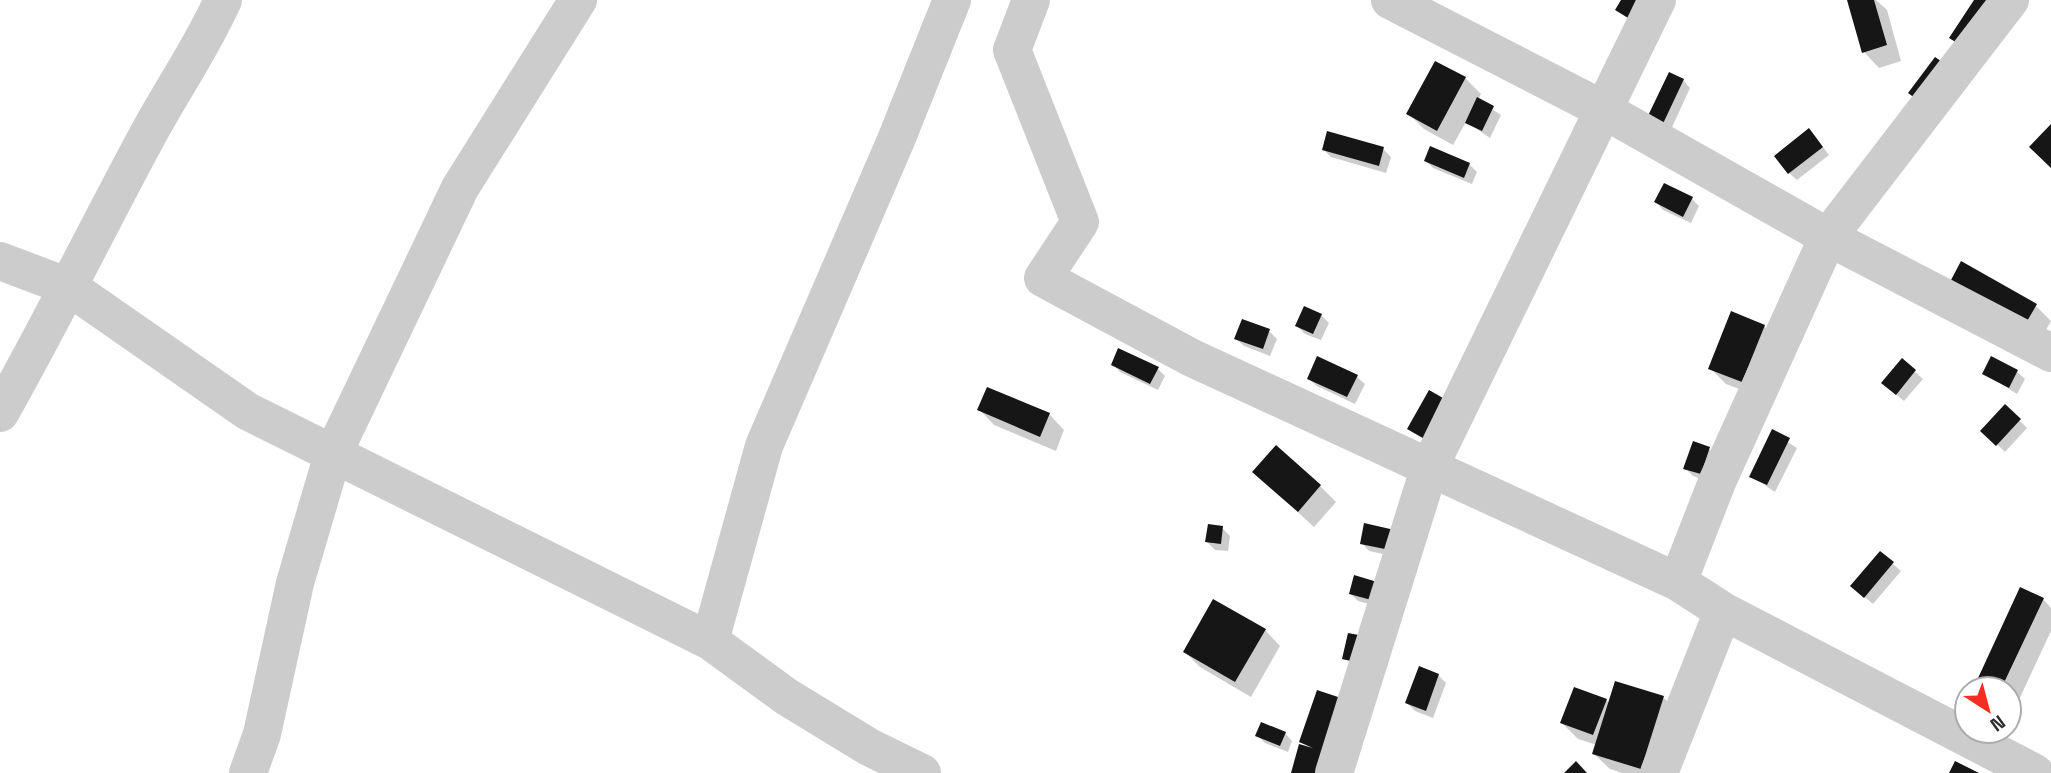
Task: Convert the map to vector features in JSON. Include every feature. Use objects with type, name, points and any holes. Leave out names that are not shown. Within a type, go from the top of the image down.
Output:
[{"type":"street","points":[[0,413],[69,287],[166,99],[210,28],[223,0]]},
{"type":"street","points":[[248,773],[262,734],[295,583],[333,454],[460,188],[578,0]]},
{"type":"street","points":[[710,641],[764,446],[896,140],[952,0]]},
{"type":"street","points":[[1031,0],[1012,50],[1080,222],[1043,278],[1192,358],[1678,582],[1723,611],[2035,773]]},
{"type":"street","points":[[1390,0],[1602,109],[1828,237],[2051,353]]},
{"type":"street","points":[[1334,773],[1430,466],[1657,0]]},
{"type":"street","points":[[1678,582],[1717,482],[1828,237],[2010,0]]},
{"type":"street","points":[[0,261],[69,287],[247,411],[710,641],[788,697],[857,740],[922,773]]},
{"type":"street","points":[[1660,773],[1723,611]]},
{"type":"building","points":[[1621,0],[1645,0],[1633,21],[1615,10]]},
{"type":"building","points":[[1847,0],[1874,0],[1887,45],[1862,53]]},
{"type":"building","points":[[1974,0],[1999,0],[1967,49],[1949,38]]},
{"type":"building","points":[[1935,57],[1954,70],[1927,107],[1908,93]]},
{"type":"building","points":[[1435,61],[1466,77],[1437,131],[1406,114]]},
{"type":"building","points":[[1669,72],[1684,79],[1660,130],[1645,122]]},
{"type":"building","points":[[1477,97],[1494,106],[1482,131],[1465,123]]},
{"type":"building","points":[[2051,124],[2051,168],[2029,147]]},
{"type":"building","points":[[1809,128],[1823,147],[1788,174],[1774,156]]},
{"type":"building","points":[[1327,131],[1384,147],[1379,166],[1322,150]]},
{"type":"building","points":[[1430,146],[1470,163],[1464,178],[1424,161]]},
{"type":"building","points":[[1664,183],[1693,197],[1683,217],[1654,202]]},
{"type":"building","points":[[1961,261],[2037,304],[2026,323],[1951,280]]},
{"type":"building","points":[[1304,306],[1322,314],[1313,334],[1295,326]]},
{"type":"building","points":[[1731,311],[1765,325],[1742,382],[1708,369]]},
{"type":"building","points":[[1242,319],[1270,329],[1263,349],[1234,339]]},
{"type":"building","points":[[1118,348],[1159,367],[1150,384],[1111,365]]},
{"type":"building","points":[[1317,356],[1358,375],[1347,397],[1307,379]]},
{"type":"building","points":[[1991,356],[2018,370],[2009,388],[1982,374]]},
{"type":"building","points":[[1902,358],[1916,370],[1896,395],[1881,383]]},
{"type":"building","points":[[987,387],[1050,413],[1040,437],[977,410]]},
{"type":"building","points":[[1429,390],[1450,402],[1428,441],[1407,429]]},
{"type":"building","points":[[2005,404],[2021,419],[1996,446],[1980,431]]},
{"type":"building","points":[[1772,429],[1790,438],[1767,485],[1749,477]]},
{"type":"building","points":[[1693,441],[1710,447],[1701,474],[1683,469]]},
{"type":"building","points":[[1276,445],[1321,485],[1298,512],[1252,472]]},
{"type":"building","points":[[1364,523],[1399,531],[1395,551],[1360,544]]},
{"type":"building","points":[[1208,524],[1223,526],[1221,544],[1205,542]]},
{"type":"building","points":[[1880,551],[1894,562],[1864,598],[1850,586]]},
{"type":"building","points":[[1354,575],[1384,584],[1379,602],[1349,594]]},
{"type":"building","points":[[2020,587],[2044,598],[2008,675],[1979,675]]},
{"type":"building","points":[[1213,599],[1266,629],[1235,682],[1183,652]]},
{"type":"building","points":[[1348,633],[1364,636],[1359,663],[1342,659]]},
{"type":"building","points":[[1419,666],[1439,674],[1426,711],[1405,703]]},
{"type":"building","points":[[1615,681],[1664,696],[1641,769],[1592,754]]},
{"type":"building","points":[[1574,687],[1607,699],[1593,735],[1560,723]]},
{"type":"building","points":[[1317,690],[1344,699],[1320,773],[1291,773],[1299,744],[1313,748],[1299,742]]},
{"type":"building","points":[[1261,722],[1286,732],[1280,746],[1255,736]]},
{"type":"building","points":[[1576,761],[1587,773],[1564,773]]},
{"type":"building","points":[[1955,761],[1979,773],[1949,773]]}]
